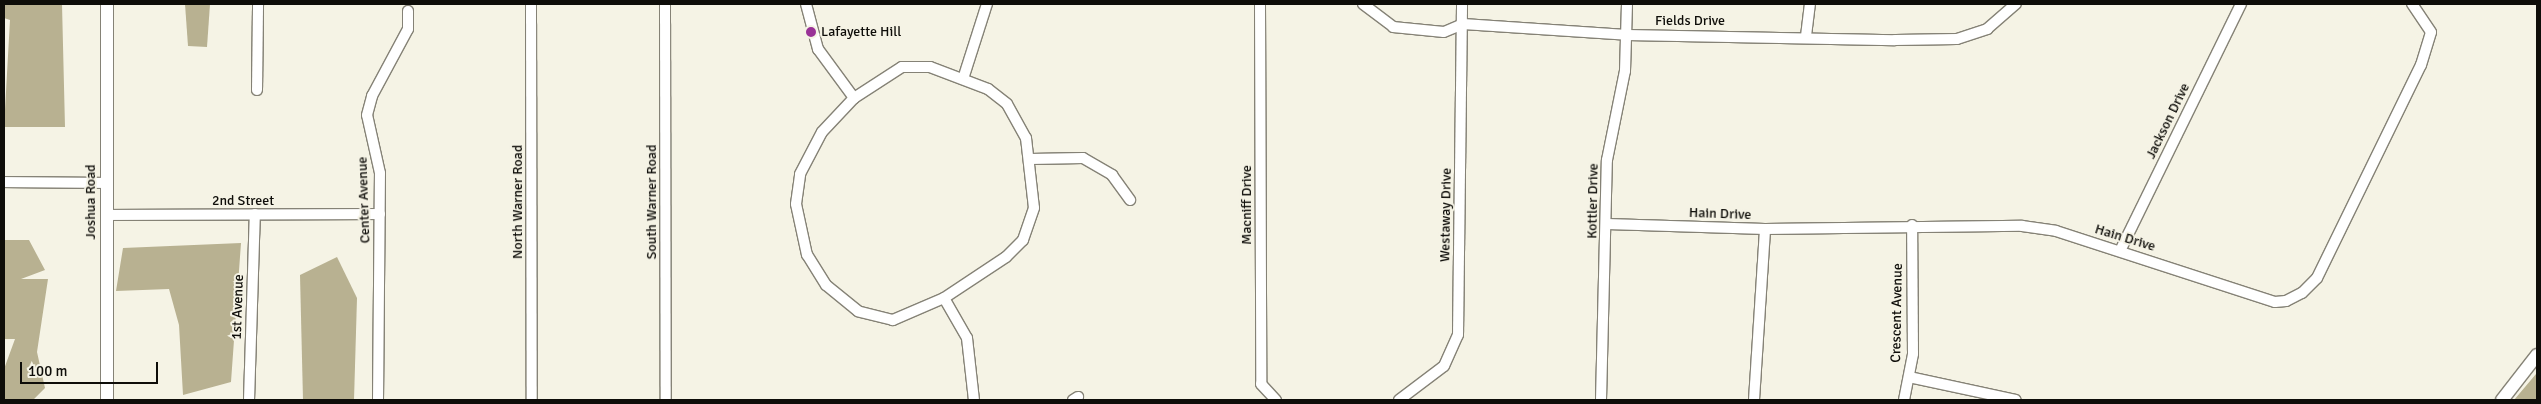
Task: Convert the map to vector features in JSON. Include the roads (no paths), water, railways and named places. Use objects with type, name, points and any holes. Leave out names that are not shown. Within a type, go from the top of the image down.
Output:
[{"type":"main road","name":"Joshua Road","points":[[107,4],[107,400]]},
{"type":"main road","points":[[2502,400],[2537,355]]},
{"type":"street","points":[[257,90],[258,4]]},
{"type":"street","name":"North Warner Road","points":[[531,4],[532,400]]},
{"type":"street","name":"South Warner Road","points":[[665,4],[666,400]]},
{"type":"street","points":[[806,4],[818,49],[854,98]]},
{"type":"street","points":[[963,79],[987,4]]},
{"type":"street","name":"Macniff Drive","points":[[1260,4],[1261,384],[1276,400]]},
{"type":"street","name":"Fields Drive","points":[[1363,4],[1393,27],[1444,32],[1463,24],[1627,35],[1806,36],[1957,40],[1987,29],[2016,4]]},
{"type":"street","name":"Westaway Drive","points":[[1399,400],[1444,366],[1458,335],[1462,4]]},
{"type":"street","name":"Kottler Drive","points":[[1601,400],[1607,224],[1607,160],[1625,71],[1628,4]]},
{"type":"street","points":[[1806,36],[1810,4]]},
{"type":"street","name":"Jackson Drive","points":[[2120,251],[2241,4]]},
{"type":"street","name":"Hain Drive","points":[[1607,224],[1765,229],[1912,225],[2022,226],[2120,251],[2275,302],[2302,294],[2317,278],[2428,47],[2427,23],[2412,4]]},
{"type":"street","name":"Center Avenue","points":[[378,400],[379,163],[367,115],[372,96],[408,30],[408,11]]},
{"type":"street","points":[[902,67],[930,67],[963,79],[998,95],[1016,114],[1030,160],[1034,208],[1023,240],[1006,258],[944,298],[893,320],[870,316],[826,285],[807,255],[798,220],[800,174],[822,132],[854,98],[902,67]]},
{"type":"street","points":[[1030,160],[1083,158],[1112,175],[1130,200]]},
{"type":"street","points":[[4,182],[106,182]]},
{"type":"street","name":"1st Avenue","points":[[249,400],[255,214]]},
{"type":"street","name":"2nd Street","points":[[106,215],[380,214]]},
{"type":"street","name":"Crescent Avenue","points":[[1904,400],[1909,377],[1912,225]]},
{"type":"street","points":[[1754,400],[1765,229]]},
{"type":"street","points":[[944,298],[967,338],[974,400]]},
{"type":"street","points":[[1909,377],[2016,400]]},
{"type":"place","name":"Lafayette Hill","points":[[811,32]]}]
